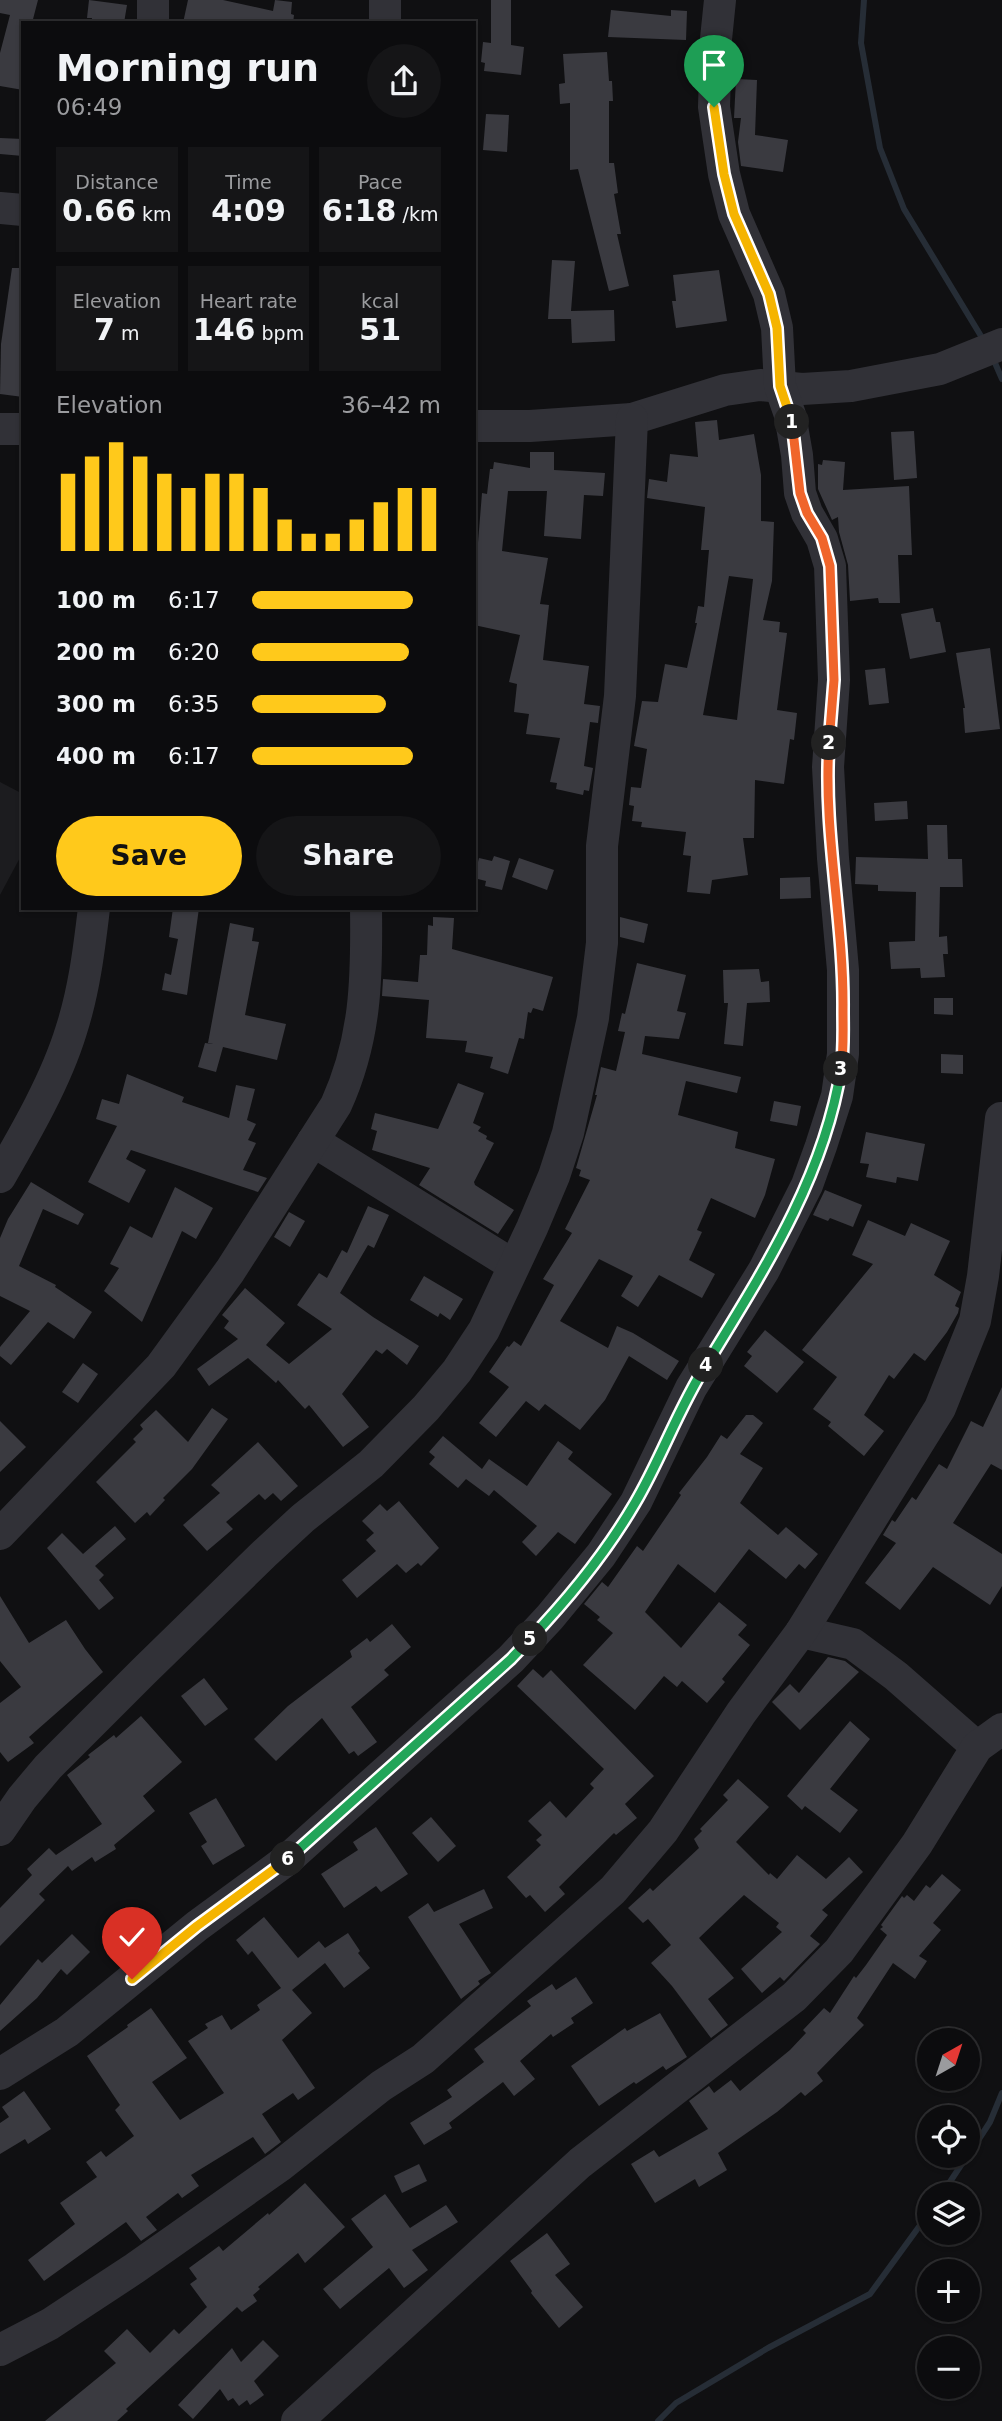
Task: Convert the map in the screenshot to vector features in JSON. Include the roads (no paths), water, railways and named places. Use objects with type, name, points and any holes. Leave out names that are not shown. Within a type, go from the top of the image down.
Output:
[{"type":"street","points":[[153,0],[153,21]]},
{"type":"street","points":[[385,0],[385,21]]},
{"type":"street","points":[[0,2074],[67,2032],[197,1926],[288,1859],[511,1659],[550,1618],[601,1555],[636,1503],[691,1388],[764,1270],[807,1185],[837,1096],[843,1054],[843,970],[828,767],[834,680],[830,566],[822,538],[807,513],[800,493],[790,415],[780,386],[777,328],[769,294],[734,214],[724,174],[714,107],[720,0]]},
{"type":"street","points":[[0,208],[21,210]]},
{"type":"street","points":[[476,426],[530,426],[632,419],[725,390],[760,385],[802,389],[851,386],[940,369],[1002,344]]},
{"type":"street","points":[[0,1829],[48,1767],[134,1681],[264,1554],[303,1518],[371,1464],[426,1408],[457,1371],[484,1330],[532,1228],[555,1176],[575,1106],[593,1018],[602,943],[602,846],[620,696],[632,419]]},
{"type":"street","points":[[0,429],[21,429]]},
{"type":"street","points":[[0,1177],[57,1068],[71,1032],[83,988],[94,910]]},
{"type":"street","points":[[0,1534],[161,1366],[230,1271],[340,1095],[358,1046],[364,998],[366,910]]},
{"type":"street","points":[[0,2350],[50,2324],[104,2289],[280,2166],[381,2085],[423,2059],[614,1890],[663,1831],[741,1713],[802,1632],[940,1408],[975,1321],[983,1276],[1001,1118]]},
{"type":"street","points":[[313,1141],[513,1265]]},
{"type":"street","points":[[297,2421],[580,2163],[816,1977],[839,1951],[917,1844],[989,1738],[853,1644],[802,1632]]},
{"type":"waterway","points":[[864,0],[861,43],[880,148],[904,209],[984,341]]},
{"type":"waterway","points":[[992,356],[1002,379]]},
{"type":"waterway","points":[[980,2137],[990,2122],[1002,2093]]},
{"type":"waterway","points":[[950,2182],[959,2168]]},
{"type":"waterway","points":[[658,2421],[676,2403],[768,2348],[870,2294],[917,2229]]}]
